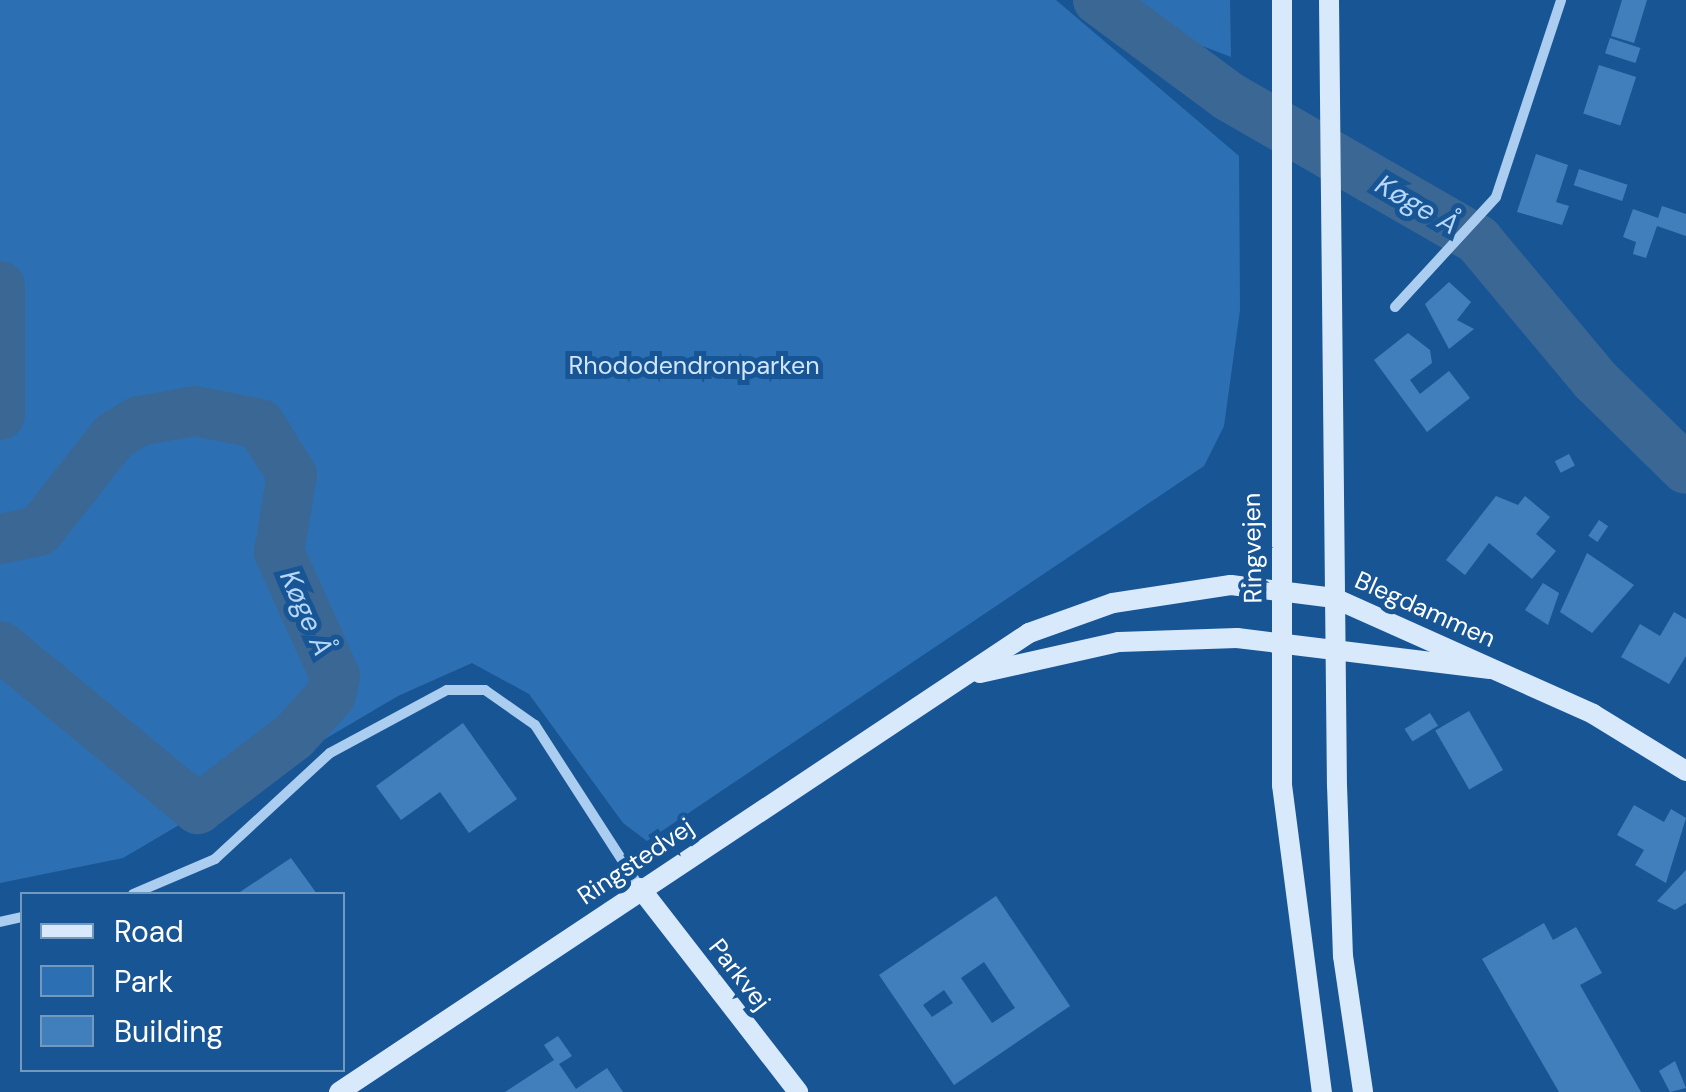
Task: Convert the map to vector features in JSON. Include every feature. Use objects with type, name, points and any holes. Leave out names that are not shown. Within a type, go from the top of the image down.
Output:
[{"type":"main road","name":"Ringvejen","points":[[1282,0],[1278,587],[1282,785],[1322,1092]]},
{"type":"main road","points":[[1329,0],[1334,598],[1343,956],[1363,1092]]},
{"type":"main road","name":"Ringstedvej","points":[[338,1092],[1029,633],[1113,603],[1278,587],[1334,598]]},
{"type":"main road","name":"Blegdammen","points":[[1334,598],[1496,668],[1686,771]]},
{"type":"main road","name":"Ringstedvej","points":[[964,678],[1119,642],[1280,641],[1335,650]]},
{"type":"main road","name":"Blegdammen","points":[[1335,650],[1496,668]]},
{"type":"main road","name":"Parkvej","points":[[640,888],[798,1092]]},
{"type":"street","points":[[1395,307],[1496,196],[1561,0]]},
{"type":"street","points":[[139,892],[215,859],[330,753],[446,690],[485,690],[535,724],[640,888]]},
{"type":"green space","name":"Rhododendronparken","points":[[0,0],[1056,0],[1239,156],[1240,310],[1224,426],[1204,466],[647,841],[623,823],[529,694],[472,663],[398,696],[123,858],[0,883]]},
{"type":"green space","points":[[1139,0],[1230,0],[1231,57],[1197,44]]},
{"type":"building","points":[[1622,0],[1647,0],[1634,43],[1611,36]]},
{"type":"building","points":[[1610,38],[1640,48],[1635,63],[1605,53]]},
{"type":"building","points":[[1599,65],[1636,77],[1620,126],[1583,114]]},
{"type":"building","points":[[1536,154],[1568,165],[1556,202],[1569,206],[1562,225],[1517,212]]},
{"type":"building","points":[[1579,169],[1628,185],[1622,201],[1574,185]]},
{"type":"building","points":[[1662,206],[1686,214],[1686,236],[1657,226],[1646,258],[1633,254],[1636,242],[1623,237],[1633,209],[1658,218]]},
{"type":"building","points":[[1449,282],[1471,302],[1457,320],[1474,329],[1449,349],[1425,304]]},
{"type":"building","points":[[1408,333],[1430,350],[1432,363],[1410,380],[1420,394],[1449,371],[1470,398],[1427,432],[1374,360]]},
{"type":"building","points":[[1569,454],[1575,466],[1561,473],[1555,461]]},
{"type":"building","points":[[1496,496],[1518,505],[1525,496],[1550,517],[1536,534],[1556,551],[1532,579],[1489,543],[1465,575],[1446,560]]},
{"type":"building","points":[[1599,520],[1608,526],[1597,542],[1588,536]]},
{"type":"building","points":[[1587,553],[1634,585],[1592,633],[1560,612]]},
{"type":"building","points":[[1543,583],[1559,593],[1548,625],[1525,610]]},
{"type":"building","points":[[1674,612],[1686,619],[1686,656],[1669,684],[1621,657],[1640,624],[1660,636]]},
{"type":"building","points":[[1469,711],[1503,770],[1469,789],[1435,730]]},
{"type":"building","points":[[1430,713],[1438,726],[1413,742],[1405,729]]},
{"type":"building","points":[[463,723],[517,799],[469,833],[440,792],[401,820],[376,786]]},
{"type":"building","points":[[1634,805],[1664,822],[1671,809],[1686,818],[1666,883],[1635,865],[1644,850],[1617,835]]},
{"type":"building","points":[[291,858],[316,892],[240,892]]},
{"type":"building","points":[[1686,870],[1686,903],[1675,910],[1657,901]]},
{"type":"building","points":[[996,896],[1070,1006],[954,1085],[879,975]],"holes":[[[984,962],[1015,1008],[992,1023],[961,978]],[[944,990],[953,1003],[932,1017],[923,1005]]]},
{"type":"building","points":[[1544,923],[1553,940],[1576,927],[1602,973],[1580,985],[1641,1092],[1559,1092],[1482,959]]},
{"type":"building","points":[[558,1036],[572,1056],[559,1064],[576,1089],[607,1068],[623,1092],[505,1092],[554,1060],[544,1045]]},
{"type":"building","points":[[1675,1061],[1686,1088],[1670,1092],[1659,1071]]},
{"type":"waterway","name":"Køge Å","points":[[1098,0],[1228,96],[1478,240],[1595,380],[1686,469]]},
{"type":"waterway","name":"Køge Å","points":[[0,286],[0,415]]},
{"type":"waterway","name":"Køge Å","points":[[0,539],[39,531],[114,436],[139,421],[195,411],[260,424],[292,475],[279,552],[335,676],[331,695],[294,736],[198,809],[0,646]]}]
